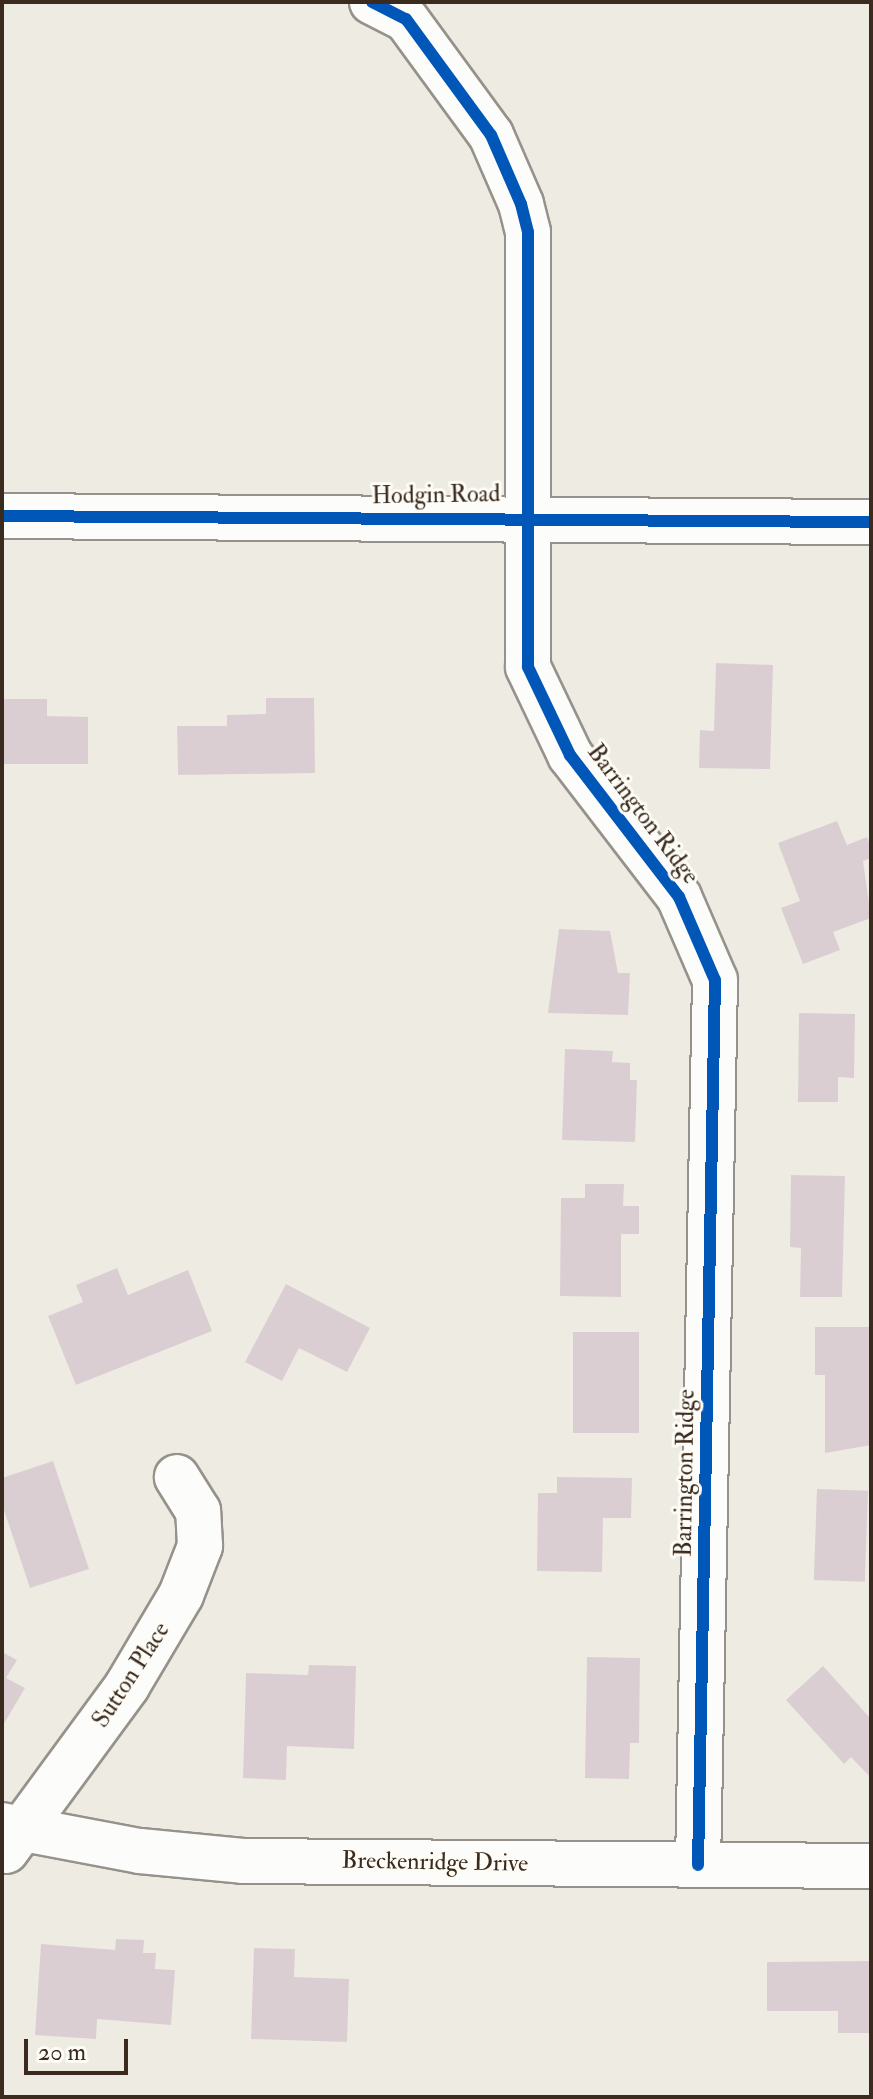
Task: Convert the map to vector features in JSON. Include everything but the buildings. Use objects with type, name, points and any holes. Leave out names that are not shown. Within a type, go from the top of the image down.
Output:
[{"type":"street","name":"Barrington Ridge","points":[[399,8],[491,135],[528,232],[525,515],[528,667],[547,716],[679,897],[715,980],[698,1865]]},
{"type":"street","name":"Hodgin Road","points":[[2,516],[525,515],[871,522]]},
{"type":"street","name":"Sutton Place","points":[[8,1837],[127,1686],[181,1595],[200,1546],[198,1511],[177,1477]]},
{"type":"street","name":"Breckenridge Drive","points":[[8,1837],[243,1861],[871,1866]]},
{"type":"cycle path","points":[[372,2],[406,19],[491,135],[521,204],[528,232],[528,667],[570,755],[679,897],[715,980],[698,1865]]},
{"type":"cycle path","points":[[2,516],[871,522]]}]
